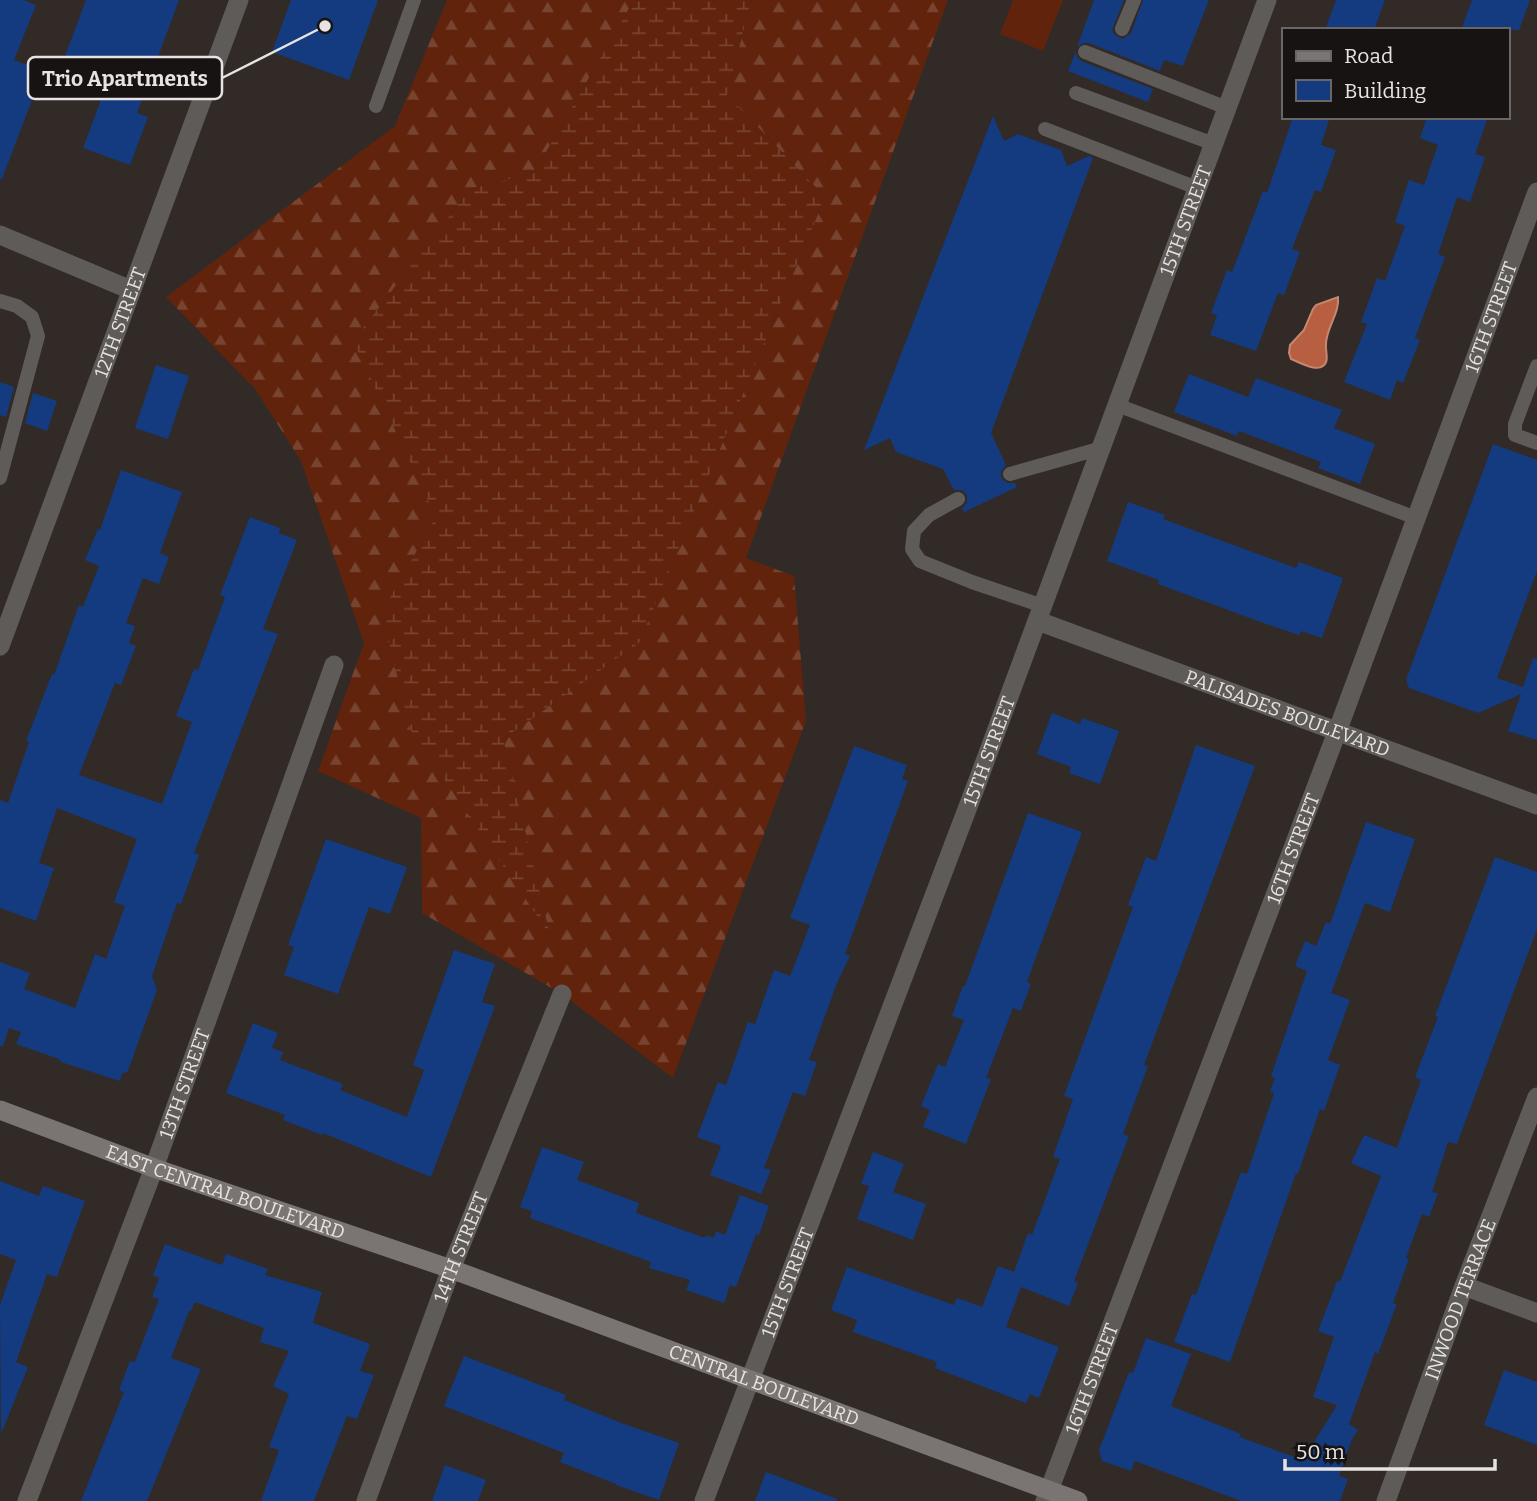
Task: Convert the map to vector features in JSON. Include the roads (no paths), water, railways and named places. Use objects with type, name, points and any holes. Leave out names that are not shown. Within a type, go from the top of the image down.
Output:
[{"type":"main road","name":"EAST CENTRAL BOULEVARD","points":[[0,1110],[153,1168],[451,1269]]},
{"type":"main road","name":"CENTRAL BOULEVARD","points":[[451,1269],[750,1378],[1047,1495],[1078,1501]]},
{"type":"street","name":"12TH STREET","points":[[0,646],[239,0]]},
{"type":"street","name":"15TH STREET","points":[[704,1501],[1041,614],[1267,0]]},
{"type":"street","name":"16TH STREET","points":[[1047,1495],[1337,732],[1537,192]]},
{"type":"street","points":[[0,235],[131,290]]},
{"type":"street","name":"PALISADES BOULEVARD","points":[[1041,614],[1337,732],[1537,805]]},
{"type":"street","name":"13TH STREET","points":[[27,1501],[153,1168],[334,665]]},
{"type":"street","name":"14TH STREET","points":[[366,1501],[451,1269],[562,994]]},
{"type":"street","name":"INWOOD TERRACE","points":[[1386,1501],[1464,1286],[1537,1097]]},
{"type":"street","points":[[1464,1286],[1537,1313]]},
{"type":"lane","points":[[376,106],[414,0]]},
{"type":"lane","points":[[1122,29],[1134,0]]},
{"type":"lane","points":[[1086,52],[1227,108]]},
{"type":"lane","points":[[1076,93],[1214,144]]},
{"type":"lane","points":[[1045,129],[1197,188]]},
{"type":"lane","points":[[0,301],[17,306],[32,317],[38,336],[0,478]]},
{"type":"lane","points":[[1537,366],[1515,424],[1515,435],[1537,443]]},
{"type":"lane","points":[[1117,405],[1416,517]]},
{"type":"lane","points":[[1010,474],[1102,448]]},
{"type":"lane","points":[[958,499],[929,515],[915,531],[912,549],[920,561],[1041,614]]},
{"type":"place","name":"Trio Apartments","points":[[325,26]]}]
